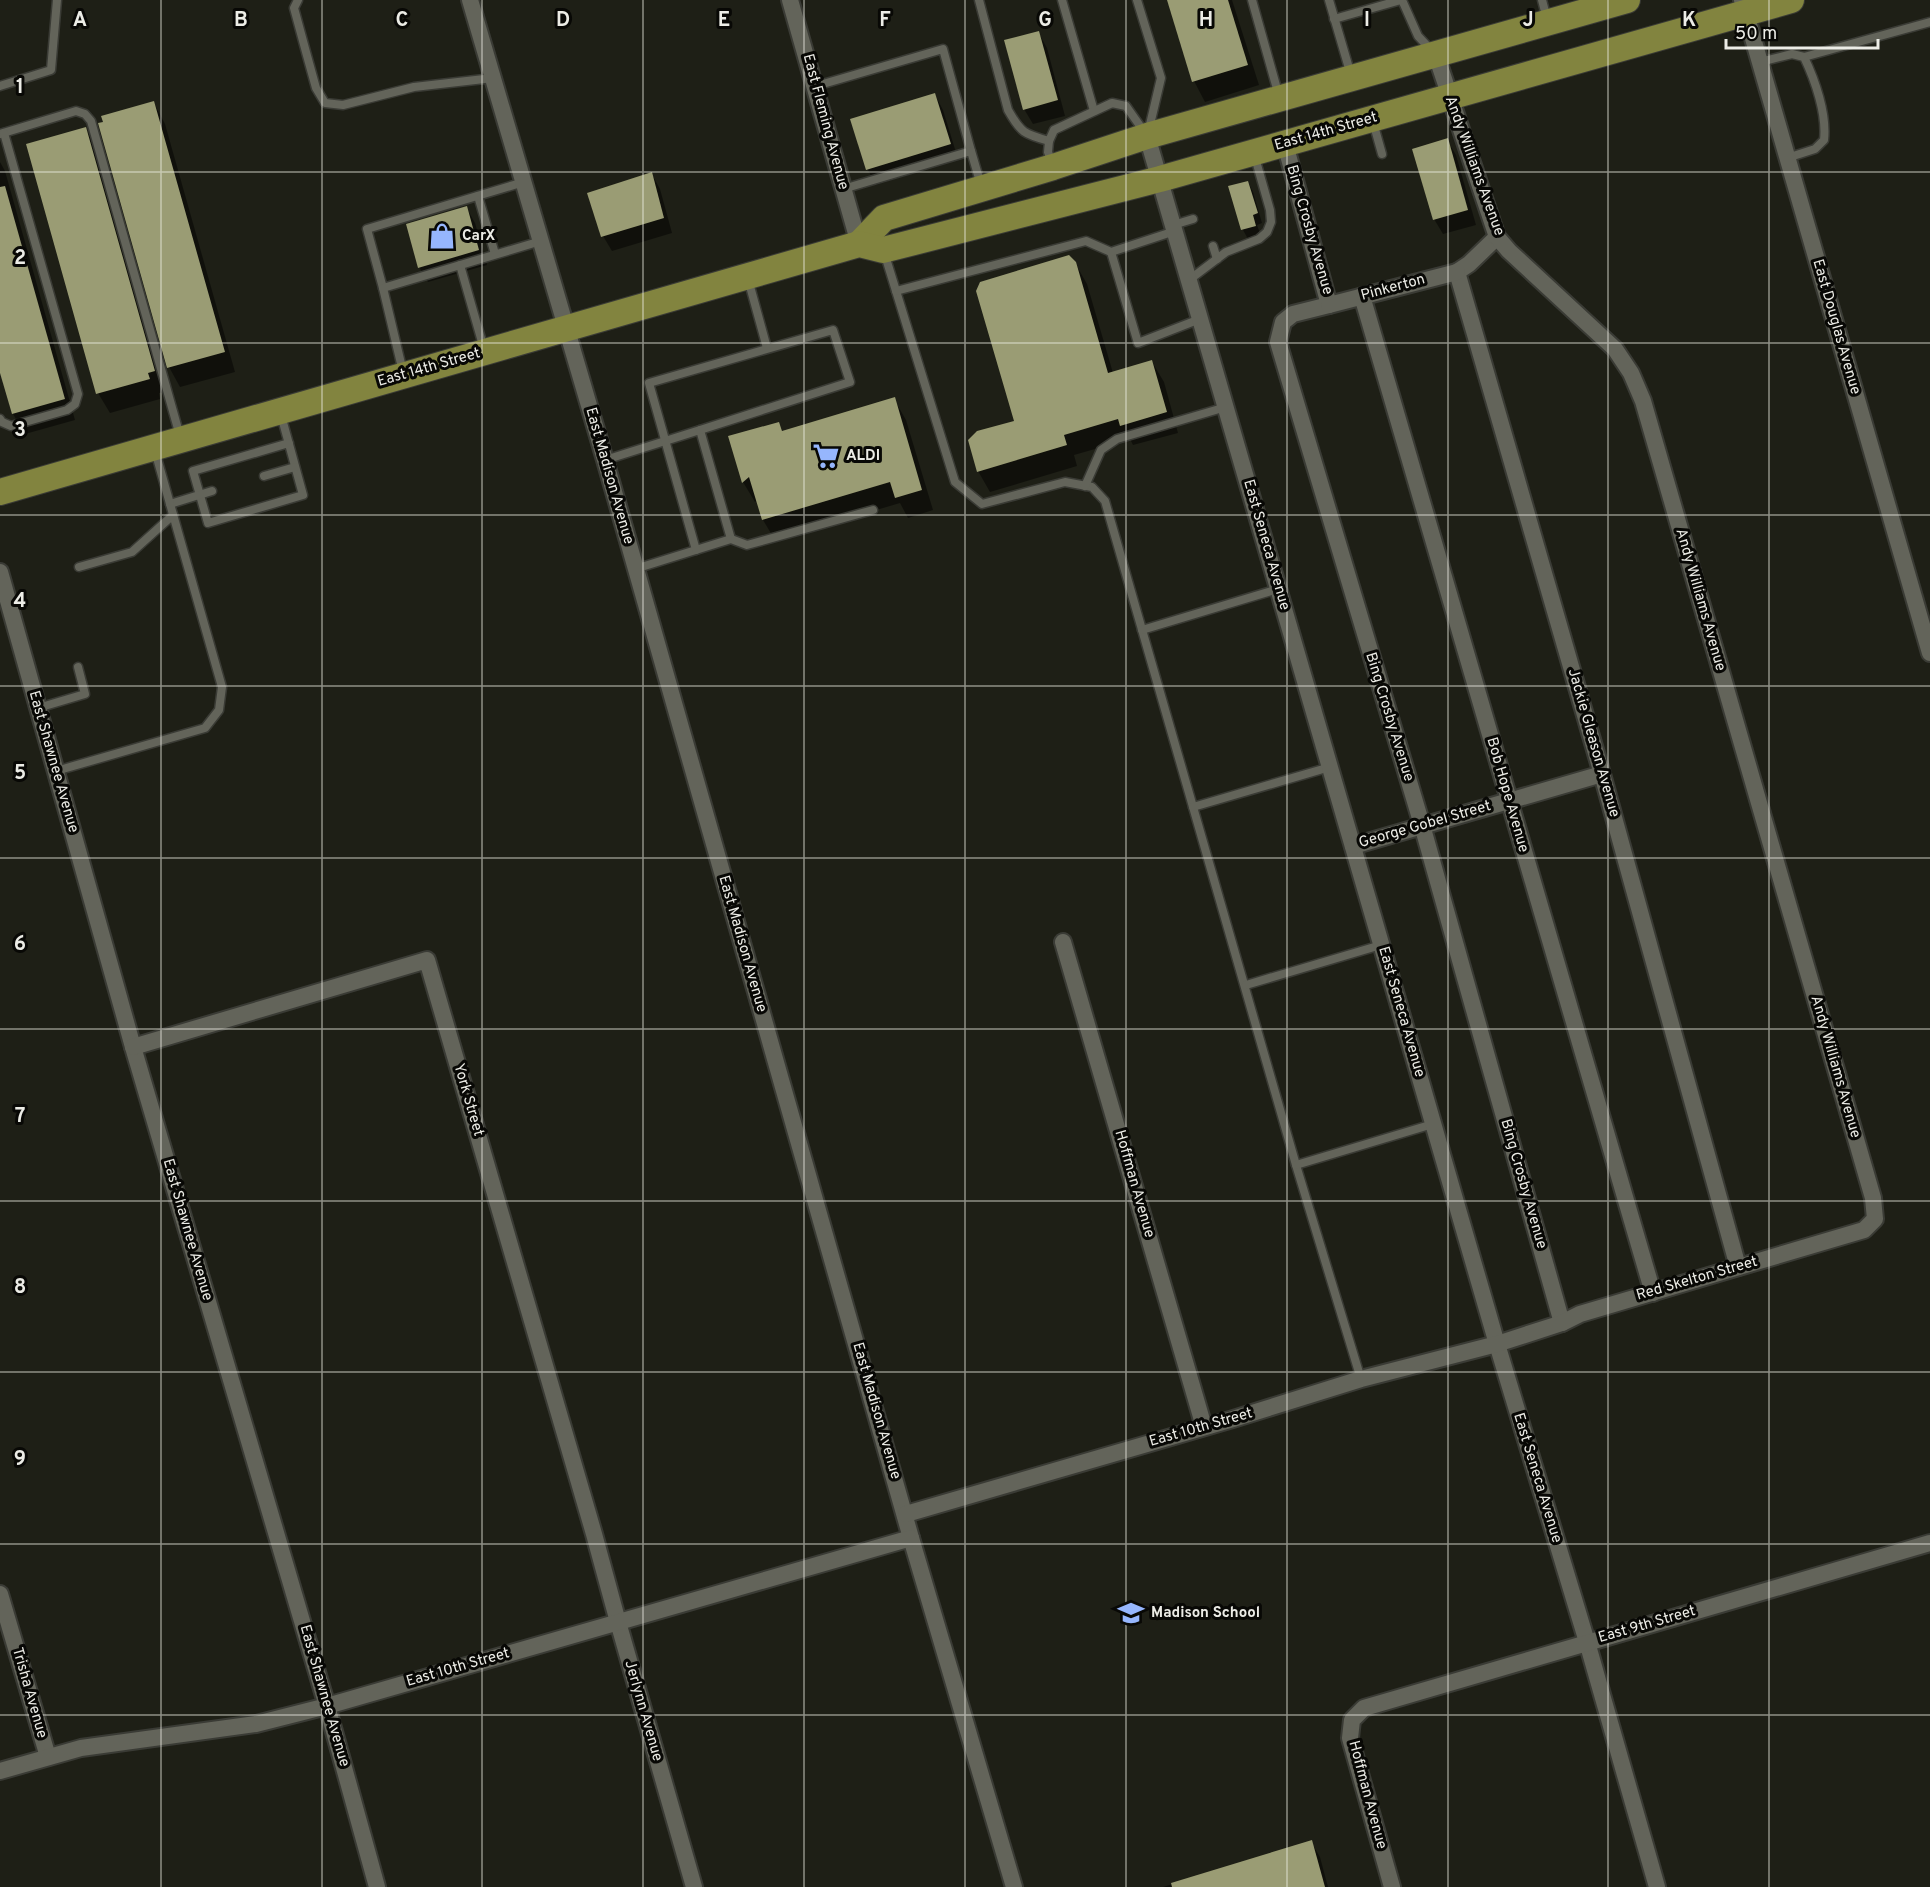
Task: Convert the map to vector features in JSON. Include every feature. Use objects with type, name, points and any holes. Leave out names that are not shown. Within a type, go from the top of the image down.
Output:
[{"type":"main road","points":[[859,244],[884,218],[1147,136],[1436,55],[1545,11],[1628,0]]},
{"type":"main road","name":"East 14th Street","points":[[0,492],[859,244],[884,250],[1160,179],[1449,97],[1744,7],[1791,0]]},
{"type":"street","name":"East Madison Avenue","points":[[470,0],[605,460],[911,1538],[1014,1887]]},
{"type":"street","name":"East Fleming Avenue","points":[[790,0],[859,244]]},
{"type":"street","name":"East Douglas Avenue","points":[[1744,7],[1930,654]]},
{"type":"street","name":"Andy Williams Avenue","points":[[1436,55],[1497,237],[1509,251],[1615,349],[1631,373],[1642,401],[1873,1198]]},
{"type":"street","name":"East Seneca Avenue","points":[[1147,136],[1657,1887]]},
{"type":"street","name":"Bing Crosby Avenue","points":[[1285,144],[1329,305],[1293,314],[1283,322],[1278,342],[1422,825],[1562,1323]]},
{"type":"street","points":[[1457,272],[1469,264],[1497,237]]},
{"type":"street","name":"Pinkerton","points":[[1329,305],[1457,272]]},
{"type":"street","name":"Jackie Gleason Avenue","points":[[1457,272],[1602,774],[1738,1267]]},
{"type":"street","name":"Bob Hope Avenue","points":[[1362,296],[1653,1293]]},
{"type":"street","name":"East Shawnee Avenue","points":[[0,572],[133,1047],[327,1706],[377,1887]]},
{"type":"street","name":"George Gobel Street","points":[[1353,846],[1602,774]]},
{"type":"street","name":"Hoffman Avenue","points":[[1063,942],[1204,1427]]},
{"type":"street","name":"York Street","points":[[133,1047],[427,960],[594,1534]]},
{"type":"street","name":"Red Skelton Street","points":[[1497,1344],[1562,1323],[1580,1314],[1864,1230],[1875,1219],[1873,1198]]},
{"type":"street","name":"East 10th Street","points":[[906,1514],[1361,1379],[1497,1344]]},
{"type":"street","name":"Jerlynn Avenue","points":[[594,1534],[694,1887]]},
{"type":"street","name":"East 10th Street","points":[[0,1771],[81,1748],[256,1724],[327,1706],[911,1538]]},
{"type":"street","name":"East 9th Street","points":[[1364,1707],[1930,1543]]},
{"type":"street","name":"Trisha Avenue","points":[[0,1594],[48,1757]]},
{"type":"street","name":"Hoffman Avenue","points":[[1364,1707],[1352,1720],[1350,1738],[1392,1887]]},
{"type":"lane","points":[[0,86],[51,70],[57,0]]},
{"type":"lane","points":[[298,0],[294,8],[316,88],[325,103],[343,105],[414,87],[493,78]]},
{"type":"lane","points":[[980,0],[1008,110],[1017,126],[1026,134],[1049,141]]},
{"type":"lane","points":[[1062,0],[1094,111]]},
{"type":"lane","points":[[1137,0],[1161,78],[1147,136]]},
{"type":"lane","points":[[1252,0],[1280,99]]},
{"type":"lane","points":[[1329,0],[1352,79]]},
{"type":"lane","points":[[1334,19],[1401,0],[1418,36],[1436,55]]},
{"type":"lane","points":[[1760,62],[1792,54],[1804,57],[1930,22]]},
{"type":"lane","points":[[816,86],[943,49],[982,188]]},
{"type":"lane","points":[[1787,158],[1815,149],[1824,140],[1826,124],[1804,57]]},
{"type":"lane","points":[[1053,167],[1048,152],[1049,141],[1054,130],[1112,103],[1126,106],[1147,136]]},
{"type":"lane","points":[[0,419],[10,426],[67,410],[75,404],[78,394],[2,134],[76,111],[85,114],[91,122],[181,440]]},
{"type":"lane","points":[[1372,119],[1382,153]]},
{"type":"lane","points":[[843,189],[971,151]]},
{"type":"lane","points":[[1189,280],[1226,252],[1259,238],[1267,232],[1271,222],[1270,210],[1254,153]]},
{"type":"lane","points":[[404,375],[367,229],[524,182]]},
{"type":"lane","points":[[478,196],[495,254]]},
{"type":"lane","points":[[896,291],[1086,241],[1111,252],[1193,219]]},
{"type":"lane","points":[[383,288],[541,241]]},
{"type":"lane","points":[[1213,246],[1217,259]]},
{"type":"lane","points":[[884,250],[955,482],[982,504],[1065,482],[1092,487],[1105,501],[1296,1165],[1361,1379]]},
{"type":"lane","points":[[1111,252],[1138,343],[1200,319]]},
{"type":"lane","points":[[460,265],[485,352]]},
{"type":"lane","points":[[747,276],[767,348]]},
{"type":"lane","points":[[605,460],[666,441],[850,382],[833,330],[649,383],[666,441],[696,550]]},
{"type":"lane","points":[[1085,486],[1101,450],[1117,440],[1226,407]]},
{"type":"lane","points":[[280,411],[289,443],[295,467],[303,495],[208,522],[193,471],[289,443]]},
{"type":"lane","points":[[700,430],[731,539]]},
{"type":"lane","points":[[56,771],[205,728],[219,710],[222,687],[154,447]]},
{"type":"lane","points":[[264,476],[295,467]]},
{"type":"lane","points":[[170,504],[212,491]]},
{"type":"lane","points":[[635,569],[731,539],[747,545],[873,510]]},
{"type":"lane","points":[[79,567],[132,552],[173,515]]},
{"type":"lane","points":[[1142,630],[1278,590]]},
{"type":"lane","points":[[38,708],[85,694],[78,668]]},
{"type":"lane","points":[[1193,807],[1330,767]]},
{"type":"lane","points":[[1246,985],[1382,945]]},
{"type":"lane","points":[[1296,1165],[1433,1124]]},
{"type":"building","points":[[1167,0],[1228,0],[1248,65],[1192,82]]},
{"type":"building","points":[[1039,31],[1058,100],[1023,110],[1004,40]]},
{"type":"building","points":[[935,93],[951,144],[866,170],[850,119]]},
{"type":"building","points":[[154,101],[225,352],[167,368],[98,123],[103,122],[101,116]]},
{"type":"building","points":[[86,127],[155,371],[148,373],[150,379],[96,394],[26,144]]},
{"type":"building","points":[[1448,138],[1468,210],[1433,220],[1412,149]]},
{"type":"building","points":[[652,172],[664,218],[601,237],[587,193]]},
{"type":"building","points":[[1248,181],[1258,213],[1253,215],[1256,226],[1241,230],[1228,186]]},
{"type":"building","points":[[5,186],[65,399],[12,414],[0,373],[0,187]]},
{"type":"building","name":"CarX","points":[[467,206],[479,250],[418,268],[406,224]]},
{"type":"building","points":[[1069,255],[1076,262],[1108,373],[1152,360],[1167,412],[1120,426],[1118,419],[1064,435],[1067,445],[977,472],[968,440],[977,431],[1014,421],[976,291],[980,282]]},
{"type":"building","points":[[895,397],[922,490],[895,498],[890,482],[762,520],[749,477],[742,483],[728,436],[779,422],[782,431]]},
{"type":"building","points":[[1312,1840],[1325,1887],[1172,1887],[1171,1883]]},
{"type":"place","name":"CarX","points":[[442,236]]},
{"type":"place","name":"ALDI","points":[[826,456]]},
{"type":"place","name":"Madison School","points":[[1131,1613]]}]
